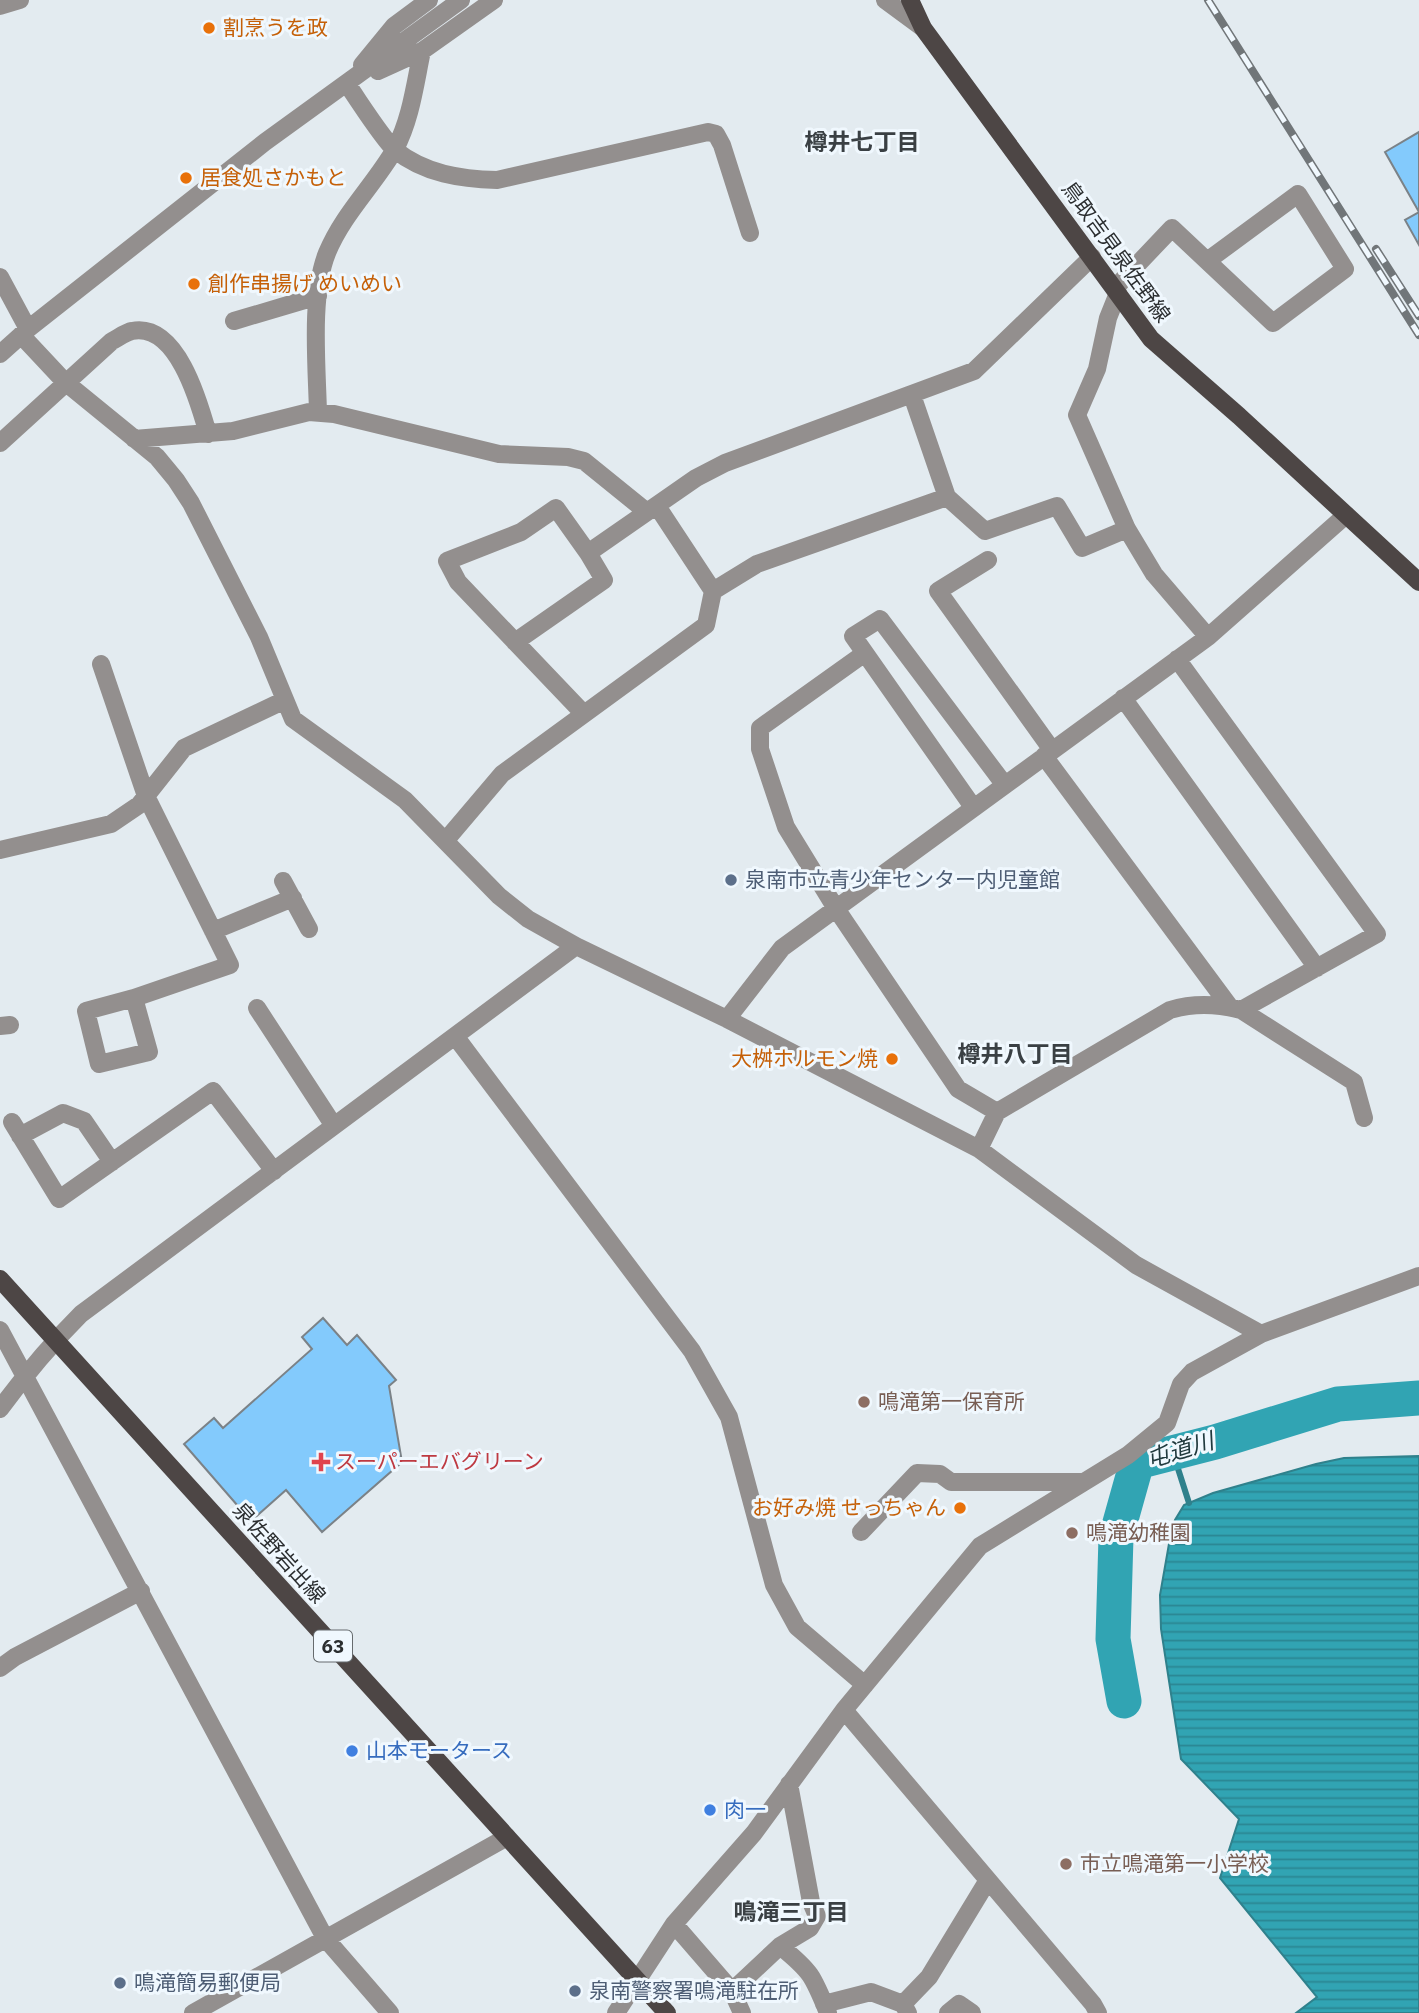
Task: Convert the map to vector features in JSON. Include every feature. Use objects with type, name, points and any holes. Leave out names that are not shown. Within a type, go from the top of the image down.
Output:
[{"type":"main road","name":"鳥取吉見泉佐野線","points":[[910,0],[923,29],[1151,339],[1419,582]]},
{"type":"main road","name":"泉佐野岩出線","points":[[0,1279],[667,2013]]},
{"type":"street","points":[[0,6],[20,0]]},
{"type":"street","points":[[347,84],[394,26],[429,0]]},
{"type":"street","points":[[0,354],[24,332],[265,142],[461,0]]},
{"type":"street","points":[[347,84],[422,51],[494,0]]},
{"type":"street","points":[[886,0],[923,29]]},
{"type":"street","points":[[318,413],[317,307],[326,255],[338,229],[395,149],[409,116],[422,51]]},
{"type":"street","points":[[347,84],[395,149],[434,172],[470,179],[497,180],[708,132],[716,134],[722,145],[750,233]]},
{"type":"street","points":[[1207,261],[1298,194],[1345,269],[1273,323],[1207,261],[1172,228],[1116,290],[1097,369],[1077,415],[1127,529],[1154,574],[1208,637]]},
{"type":"street","points":[[588,553],[696,478],[725,463],[974,371],[1092,257]]},
{"type":"street","points":[[0,277],[24,332],[65,382],[157,457],[191,503],[259,637],[293,719],[405,800],[499,895],[528,919],[576,946],[727,1019],[979,1149],[1136,1265],[1261,1334]]},
{"type":"street","points":[[234,321],[318,296]]},
{"type":"street","points":[[0,443],[112,341],[132,331],[149,332],[165,341],[187,372],[208,434]]},
{"type":"street","points":[[912,395],[947,497],[985,531],[1057,506],[1082,548],[1127,529]]},
{"type":"street","points":[[134,439],[244,429],[309,412],[334,414],[499,454],[568,457],[584,461],[652,509],[713,591]]},
{"type":"street","points":[[446,840],[502,774],[706,625],[713,591],[757,564],[947,497]]},
{"type":"street","points":[[515,642],[604,580],[556,508],[521,532],[447,561],[458,582],[515,642],[584,714]]},
{"type":"street","points":[[727,1019],[782,948],[1208,637],[1346,514]]},
{"type":"street","points":[[988,560],[938,591],[1048,753],[1236,1009]]},
{"type":"street","points":[[973,807],[853,636],[880,619],[1004,784]]},
{"type":"street","points":[[865,653],[760,727],[760,749],[786,827],[835,907],[958,1088],[997,1112]]},
{"type":"street","points":[[1177,659],[1377,934],[1236,1009]]},
{"type":"street","points":[[101,664],[146,796],[230,965],[134,998]]},
{"type":"street","points":[[1123,698],[1317,968]]},
{"type":"street","points":[[0,850],[111,824],[139,805],[184,748],[285,700]]},
{"type":"street","points":[[283,881],[309,929]]},
{"type":"street","points":[[213,931],[293,898]]},
{"type":"street","points":[[0,1409],[54,1340],[82,1314],[576,946]]},
{"type":"street","points":[[979,1149],[997,1112],[1170,1010],[1184,1006],[1222,1005],[1236,1009],[1354,1082],[1364,1118]]},
{"type":"street","points":[[257,1008],[334,1126]]},
{"type":"street","points":[[455,1036],[692,1351],[729,1417],[774,1584],[797,1627],[865,1685]]},
{"type":"street","points":[[112,1162],[84,1121],[63,1113],[16,1129],[59,1199],[112,1162],[213,1091],[274,1171]]},
{"type":"street","points":[[616,2013],[674,1924],[754,1833],[844,1710],[980,1546],[1128,1455],[1167,1423],[1181,1384],[1192,1372],[1261,1334],[1419,1276]]},
{"type":"street","points":[[0,1330],[325,1938],[390,2013]]},
{"type":"street","points":[[861,1532],[917,1473],[940,1474],[951,1482],[1083,1482]]},
{"type":"street","points":[[0,1668],[15,1657],[141,1591]]},
{"type":"street","points":[[844,1710],[1098,2013]]},
{"type":"street","points":[[732,1992],[780,1946],[810,1927],[817,1916],[811,1902],[789,1784]]},
{"type":"street","points":[[193,2013],[507,1838]]},
{"type":"street","points":[[780,1946],[805,1967],[816,1981],[826,2009],[871,1992],[905,2009],[929,1977],[988,1880]]},
{"type":"street","points":[[674,1924],[732,1992],[741,2013]]},
{"type":"street","points":[[948,2013],[959,2004],[972,2013]]},
{"type":"water","points":[[1419,1456],[1419,2013],[1296,2013],[1317,1997],[1220,1878],[1239,1819],[1181,1759],[1161,1629],[1160,1595],[1170,1538],[1175,1520],[1184,1505],[1213,1493],[1344,1458]]},
{"type":"building","points":[[1419,132],[1419,212],[1385,152]]},
{"type":"building","points":[[1419,212],[1419,245],[1405,220]]},
{"type":"building","points":[[323,1318],[347,1345],[357,1335],[396,1380],[389,1386],[402,1462],[322,1532],[286,1490],[251,1521],[184,1444],[214,1418],[223,1428],[312,1349],[302,1337]]},
{"type":"waterway","name":"屯道川","points":[[1124,1701],[1113,1639],[1116,1537],[1137,1462],[1215,1442],[1338,1404],[1419,1398]]},
{"type":"waterway","points":[[1173,1453],[1189,1503]]},
{"type":"railway","points":[[1208,0],[1419,335]]},
{"type":"railway","points":[[1376,249],[1419,316]]},
{"type":"place","name":"割烹うを政","points":[[209,28]]},
{"type":"place","name":"居食処さかもと","points":[[186,178]]},
{"type":"place","name":"創作串揚げ めいめい","points":[[194,284]]},
{"type":"place","name":"泉南市立青少年センター内児童館","points":[[731,880]]},
{"type":"place","name":"大桝ホルモン焼","points":[[892,1059]]},
{"type":"place","name":"鳴滝第一保育所","points":[[864,1402]]},
{"type":"place","name":"スーパーエバグリーン","points":[[321,1462]]},
{"type":"place","name":"お好み焼 せっちゃん","points":[[960,1508]]},
{"type":"place","name":"鳴滝幼稚園","points":[[1072,1533]]},
{"type":"place","name":"山本モータース","points":[[352,1751]]},
{"type":"place","name":"肉一","points":[[710,1810]]},
{"type":"place","name":"市立鳴滝第一小学校","points":[[1066,1864]]},
{"type":"place","name":"鳴滝簡易郵便局","points":[[120,1983]]},
{"type":"place","name":"泉南警察署鳴滝駐在所","points":[[575,1991]]},
{"type":"district","name":"樽井七丁目","points":[[862,142]]},
{"type":"district","name":"樽井八丁目","points":[[1015,1054]]},
{"type":"district","name":"鳴滝三丁目","points":[[791,1912]]}]
